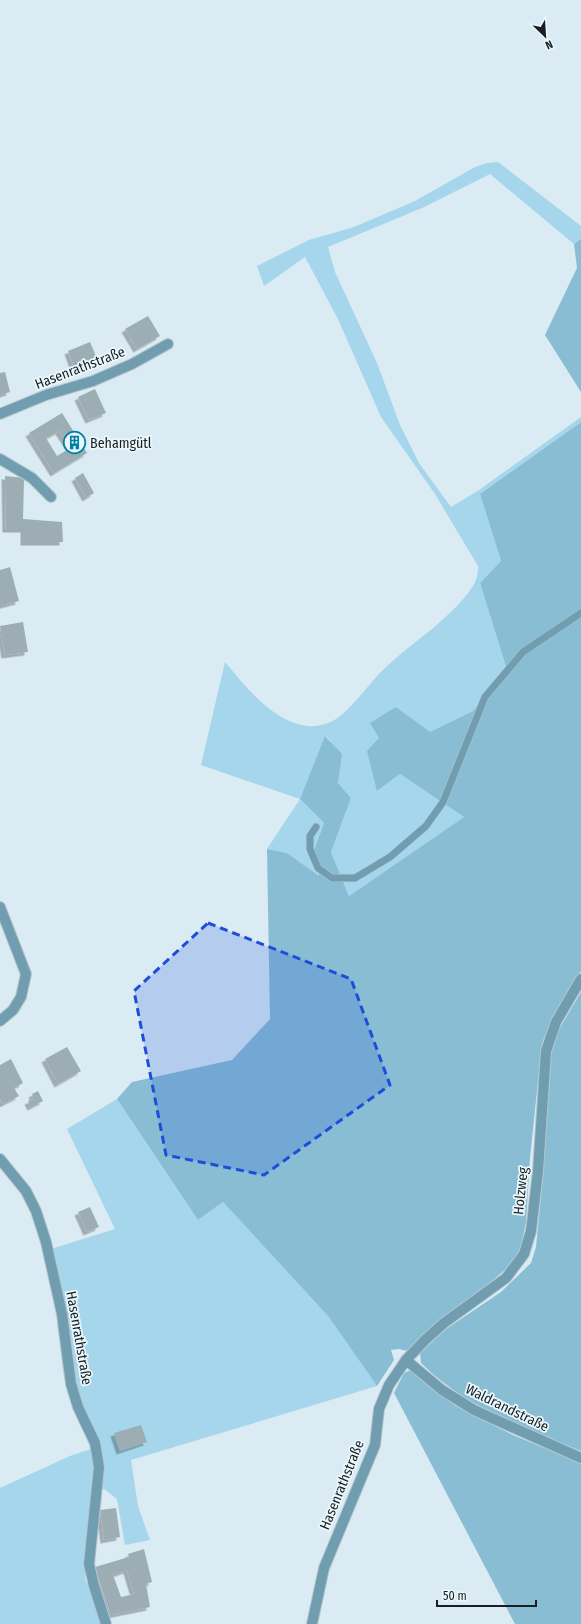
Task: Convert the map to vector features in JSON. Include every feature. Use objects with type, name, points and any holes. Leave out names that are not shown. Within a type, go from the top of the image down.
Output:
[{"type":"street","name":"Hasenrathstraße","points":[[0,414],[46,395],[93,381],[132,364],[168,344]]},
{"type":"street","points":[[0,459],[32,478],[51,497]]},
{"type":"street","points":[[0,907],[26,974],[21,997],[13,1010],[0,1021]]},
{"type":"street","name":"Holzweg","points":[[406,1360],[444,1323],[486,1294],[506,1278],[524,1254],[531,1231],[537,1178],[546,1051],[556,1022],[581,979]]},
{"type":"street","name":"Hasenrathstraße","points":[[0,1159],[26,1191],[36,1211],[46,1242],[62,1314],[71,1384],[78,1407],[95,1443],[99,1467],[89,1564],[106,1624]]},
{"type":"street","name":"Hasenrathstraße","points":[[312,1624],[324,1568],[375,1445],[379,1409],[390,1384],[406,1360]]},
{"type":"street","name":"Waldrandstraße","points":[[406,1360],[442,1390],[474,1410],[581,1458]]},
{"type":"lane","points":[[316,827],[310,836],[310,849],[318,868],[332,878],[355,878],[390,857],[426,826],[442,802],[485,697],[523,652],[581,613]]},
{"type":"highlighted area","points":[[208,923],[351,979],[390,1085],[264,1175],[166,1155],[134,991]]},
{"type":"shaded area","points":[[498,162],[581,226],[581,239],[574,244],[490,174],[422,208],[328,247],[335,272],[377,363],[400,425],[419,463],[451,507],[479,490],[581,417],[581,422],[480,494],[501,561],[480,583],[506,667],[473,711],[429,733],[396,707],[379,738],[377,791],[400,774],[464,817],[349,896],[331,852],[351,798],[338,783],[341,754],[326,736],[300,799],[201,765],[225,662],[241,682],[261,702],[283,718],[307,726],[326,724],[341,716],[378,675],[452,611],[474,584],[478,566],[435,494],[381,417],[338,319],[305,257],[264,286],[257,266],[309,240],[354,227],[415,201],[475,167],[487,163]]},
{"type":"shaded area","points":[[581,239],[581,392],[545,335],[577,268],[574,244]]},
{"type":"shaded area","points":[[581,422],[581,971],[551,1022],[542,1043],[530,1158],[526,1222],[520,1252],[508,1267],[471,1300],[407,1351],[399,1349],[391,1350],[394,1360],[377,1386],[328,1316],[223,1202],[198,1220],[117,1099],[132,1082],[232,1060],[270,1019],[267,849],[287,853],[319,876],[314,850],[324,823],[300,799],[325,736],[342,754],[338,783],[351,798],[331,852],[349,896],[464,817],[400,774],[377,791],[367,751],[379,738],[370,723],[396,707],[430,732],[473,711],[506,667],[480,583],[501,561],[480,494]]},
{"type":"shaded area","points":[[300,799],[324,823],[314,850],[319,877],[287,853],[267,849]]},
{"type":"shaded area","points":[[581,992],[581,1451],[517,1425],[477,1405],[439,1379],[421,1363],[420,1353],[446,1329],[501,1292],[531,1263],[536,1247],[542,1185],[550,1050],[561,1026]]},
{"type":"shaded area","points":[[117,1099],[198,1220],[223,1202],[328,1316],[377,1386],[131,1460],[138,1506],[150,1540],[125,1545],[117,1499],[104,1489],[94,1493],[85,1565],[85,1578],[101,1624],[0,1624],[0,1488],[70,1456],[91,1449],[72,1406],[63,1371],[57,1323],[66,1318],[51,1249],[115,1229],[67,1129]]},
{"type":"shaded area","points":[[411,1370],[456,1406],[513,1435],[581,1463],[581,1624],[515,1624],[394,1393],[404,1373]]},
{"type":"building","points":[[148,316],[160,336],[137,349],[125,329]]},
{"type":"building","points":[[90,342],[98,361],[75,370],[68,351]]},
{"type":"building","points":[[5,372],[10,392],[0,395],[0,373]]},
{"type":"building","points":[[95,389],[106,413],[89,420],[78,397]]},
{"type":"building","name":"Behamgütl","points":[[62,413],[87,453],[54,473],[29,433]],"holes":[[[59,431],[70,448],[57,456],[46,438]]]},
{"type":"building","points":[[83,473],[94,493],[86,498],[75,478]]},
{"type":"building","points":[[5,476],[24,478],[23,519],[62,522],[63,542],[24,542],[24,529],[6,529]]},
{"type":"building","points":[[10,567],[19,601],[0,606],[0,570]]},
{"type":"building","points":[[23,622],[28,652],[5,655],[0,626]]},
{"type":"building","points":[[67,1047],[81,1071],[58,1084],[45,1059]]},
{"type":"building","points":[[11,1059],[23,1083],[14,1088],[19,1096],[3,1104],[0,1099],[0,1065]]},
{"type":"building","points":[[38,1091],[43,1101],[31,1107],[28,1101],[34,1099],[32,1094]]},
{"type":"building","points":[[90,1207],[99,1227],[87,1232],[78,1212]]},
{"type":"building","points":[[141,1425],[147,1442],[120,1451],[114,1433]]},
{"type":"building","points":[[116,1508],[120,1537],[104,1540],[100,1510]]},
{"type":"building","points":[[144,1549],[152,1582],[146,1584],[150,1607],[111,1615],[95,1567],[129,1557],[128,1554]],"holes":[[[127,1570],[134,1594],[121,1597],[113,1575]]]},
{"type":"place","name":"Behamgütl","points":[[74,443]]}]
